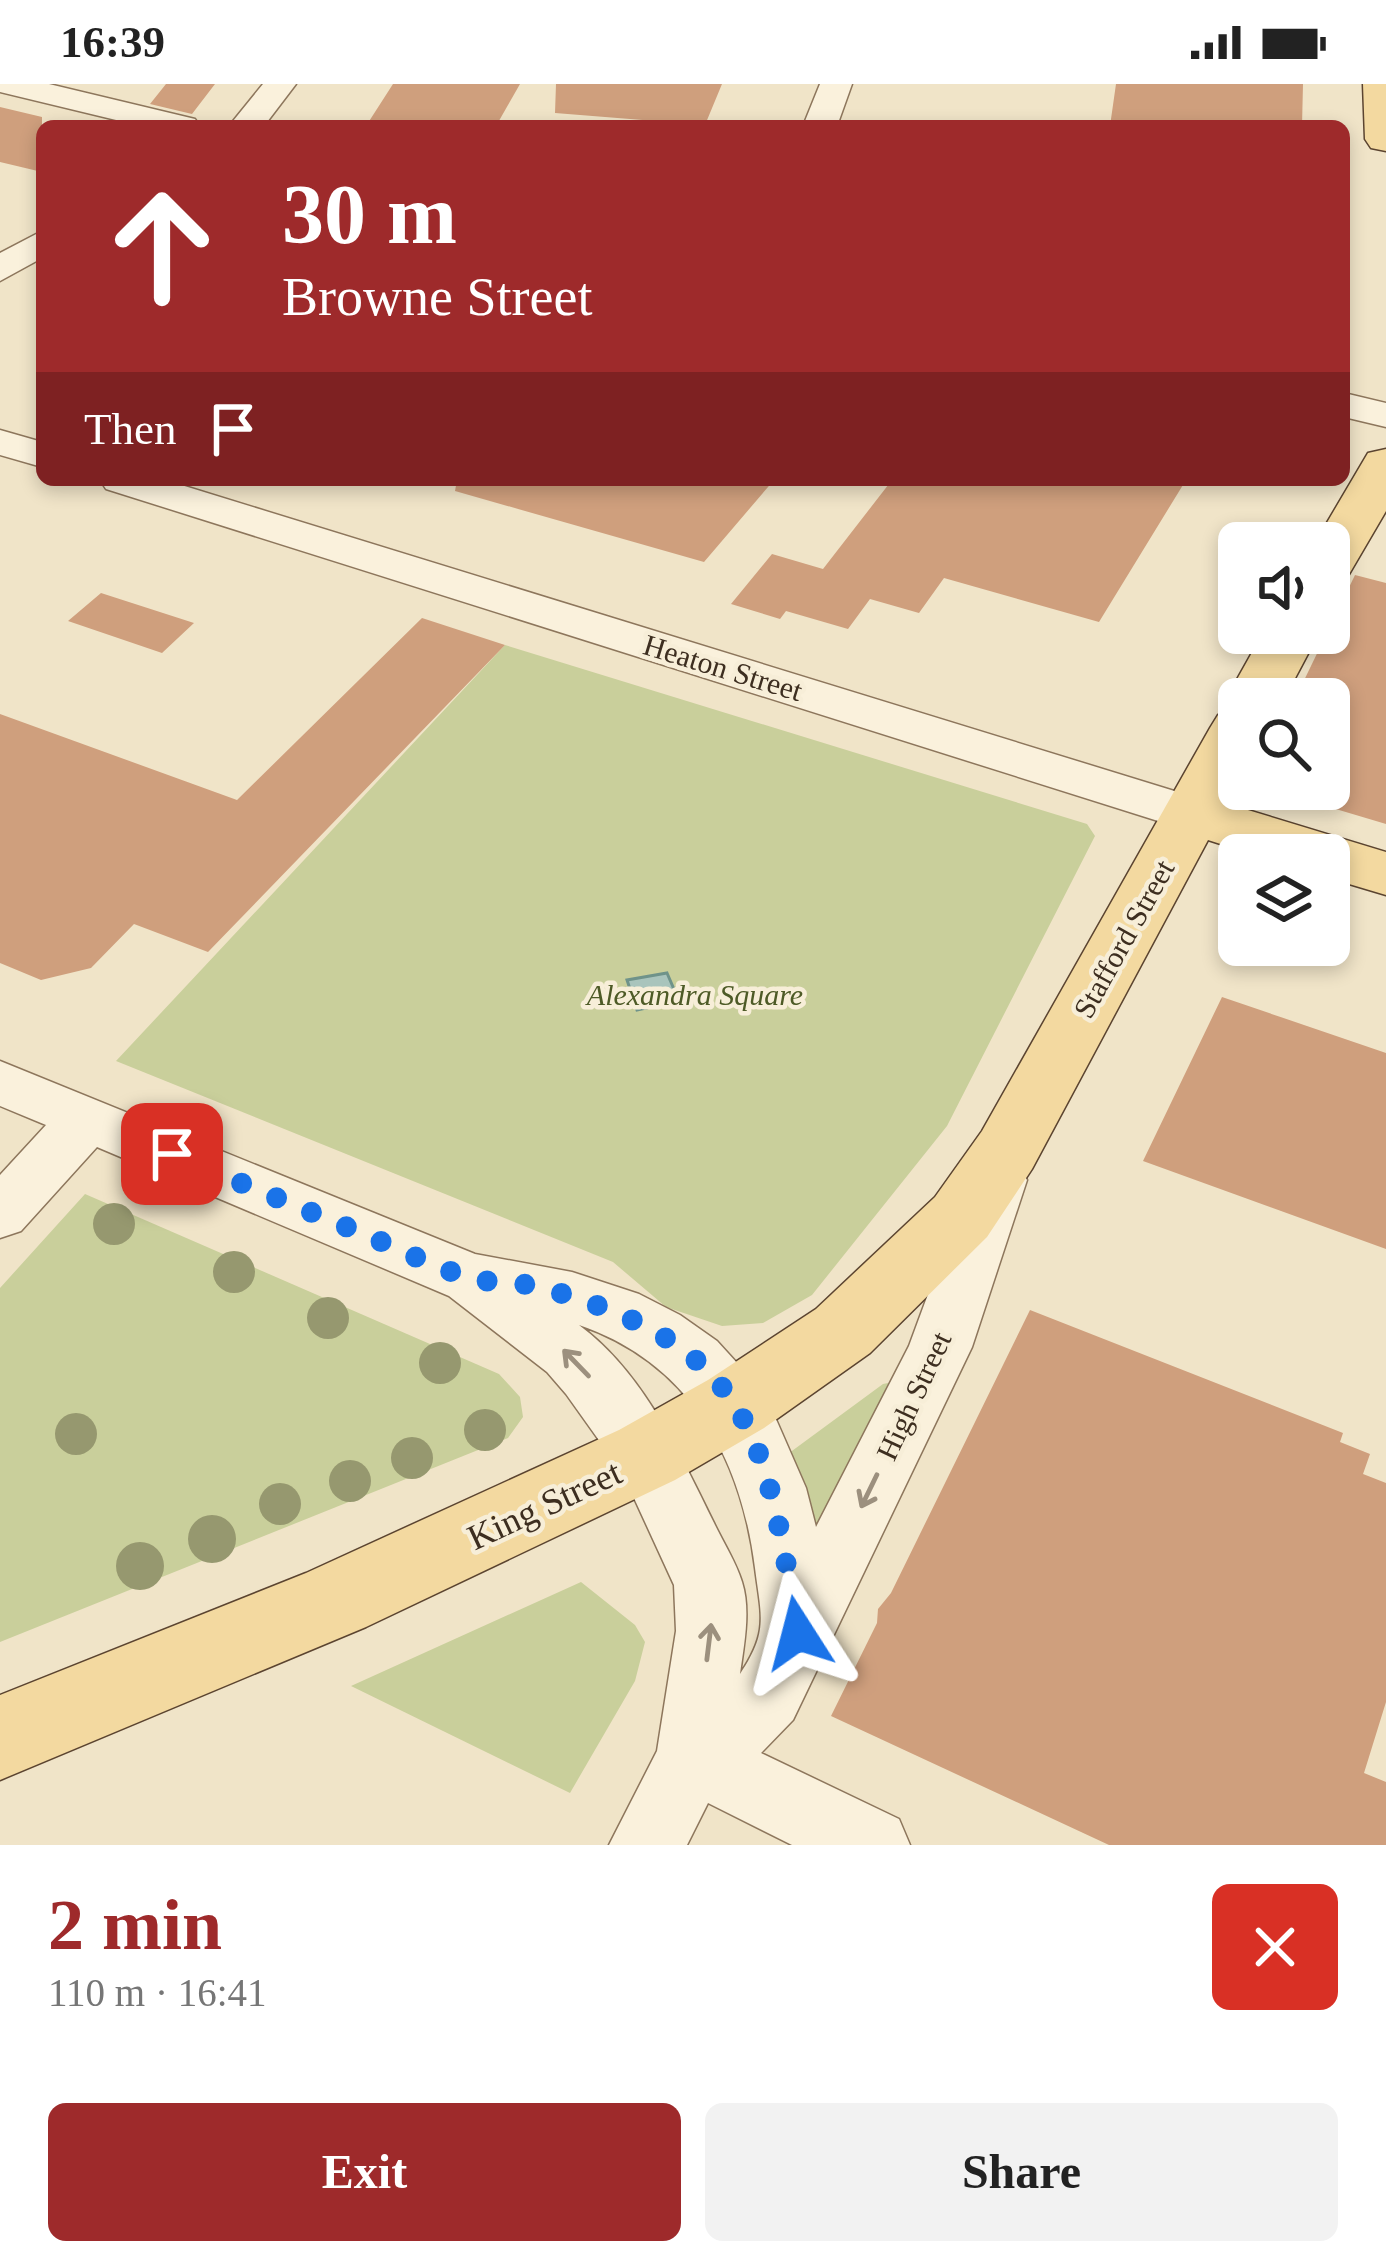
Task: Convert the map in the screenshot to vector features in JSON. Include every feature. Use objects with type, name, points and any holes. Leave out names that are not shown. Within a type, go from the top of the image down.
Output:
[{"type":"main road","points":[[1383,84],[1386,139]]},
{"type":"main road","points":[[1350,528],[1386,464]]},
{"type":"main road","name":"Stafford Street","points":[[1007,1150],[1218,766]]},
{"type":"main road","name":"Heaton Street","points":[[1192,814],[1256,834]]},
{"type":"main road","name":"Heaton Street","points":[[1350,863],[1386,874]]},
{"type":"main road","name":"King Street","points":[[0,1738],[336,1600],[647,1455],[736,1404],[843,1330],[910,1270],[961,1216],[1007,1150]]},
{"type":"street","points":[[8,84],[158,120]]},
{"type":"street","points":[[251,120],[280,84]]},
{"type":"street","points":[[822,120],[836,84]]},
{"type":"street","points":[[0,270],[36,246]]},
{"type":"street","points":[[1350,406],[1386,415]]},
{"type":"street","points":[[0,442],[36,453]]},
{"type":"street","name":"Heaton Street","points":[[140,486],[1192,814]]},
{"type":"street","points":[[0,1082],[470,1278],[536,1286],[659,1331],[686,1349],[736,1404],[775,1493],[798,1633]]},
{"type":"street","points":[[0,1214],[87,1119]]},
{"type":"street","name":"High Street","points":[[693,1758],[731,1733],[768,1696],[940,1347],[1007,1150]]},
{"type":"street","name":"High Street","points":[[470,1278],[569,1353],[647,1455],[709,1585],[711,1631],[693,1758],[647,1845]]},
{"type":"street","points":[[693,1758],[872,1845]]},
{"type":"green space","name":"Alexandra Square","points":[[505,645],[1087,824],[1095,836],[947,1126],[812,1295],[763,1323],[722,1326],[666,1307],[613,1262],[116,1061]]},
{"type":"green space","points":[[85,1194],[499,1374],[520,1397],[523,1417],[508,1438],[0,1642],[0,1288]]},
{"type":"green space","points":[[893,1382],[815,1546],[781,1459],[883,1384]]},
{"type":"green space","points":[[581,1582],[635,1625],[645,1642],[635,1681],[570,1793],[351,1686]]},
{"type":"water","points":[[667,973],[679,1001],[637,1010],[627,980]]},
{"type":"building","points":[[166,84],[215,84],[192,114],[150,104]]},
{"type":"building","points":[[393,84],[520,84],[499,120],[370,120]]},
{"type":"building","points":[[556,84],[722,84],[707,120],[555,113]]},
{"type":"building","points":[[1116,84],[1303,84],[1302,120],[1111,120]]},
{"type":"building","points":[[0,107],[42,117],[36,120],[36,171],[0,162]]},
{"type":"building","points":[[456,486],[769,486],[704,562],[455,491]]},
{"type":"building","points":[[887,486],[1182,486],[1099,622],[944,578],[919,613],[870,599],[848,629],[786,611],[780,619],[731,604],[772,554],[823,569]]},
{"type":"building","points":[[1355,575],[1386,583],[1386,824],[1339,810],[1350,810],[1350,678],[1305,678],[1317,654],[1350,654],[1350,585]]},
{"type":"building","points":[[101,593],[194,623],[162,653],[68,621]]},
{"type":"building","points":[[422,618],[505,645],[208,952],[134,924],[91,968],[41,980],[0,963],[0,714],[237,800]]},
{"type":"building","points":[[1222,997],[1386,1053],[1386,1249],[1143,1161]]},
{"type":"building","points":[[1030,1310],[1343,1433],[1340,1442],[1370,1454],[1363,1474],[1386,1483],[1386,1702],[1364,1773],[1386,1782],[1386,1845],[1109,1845],[831,1716],[877,1623],[878,1609],[891,1593]]},
{"type":"route","points":[[172,1154],[470,1278],[536,1286],[626,1316],[686,1349],[736,1404],[759,1450],[775,1493],[798,1633]]}]
